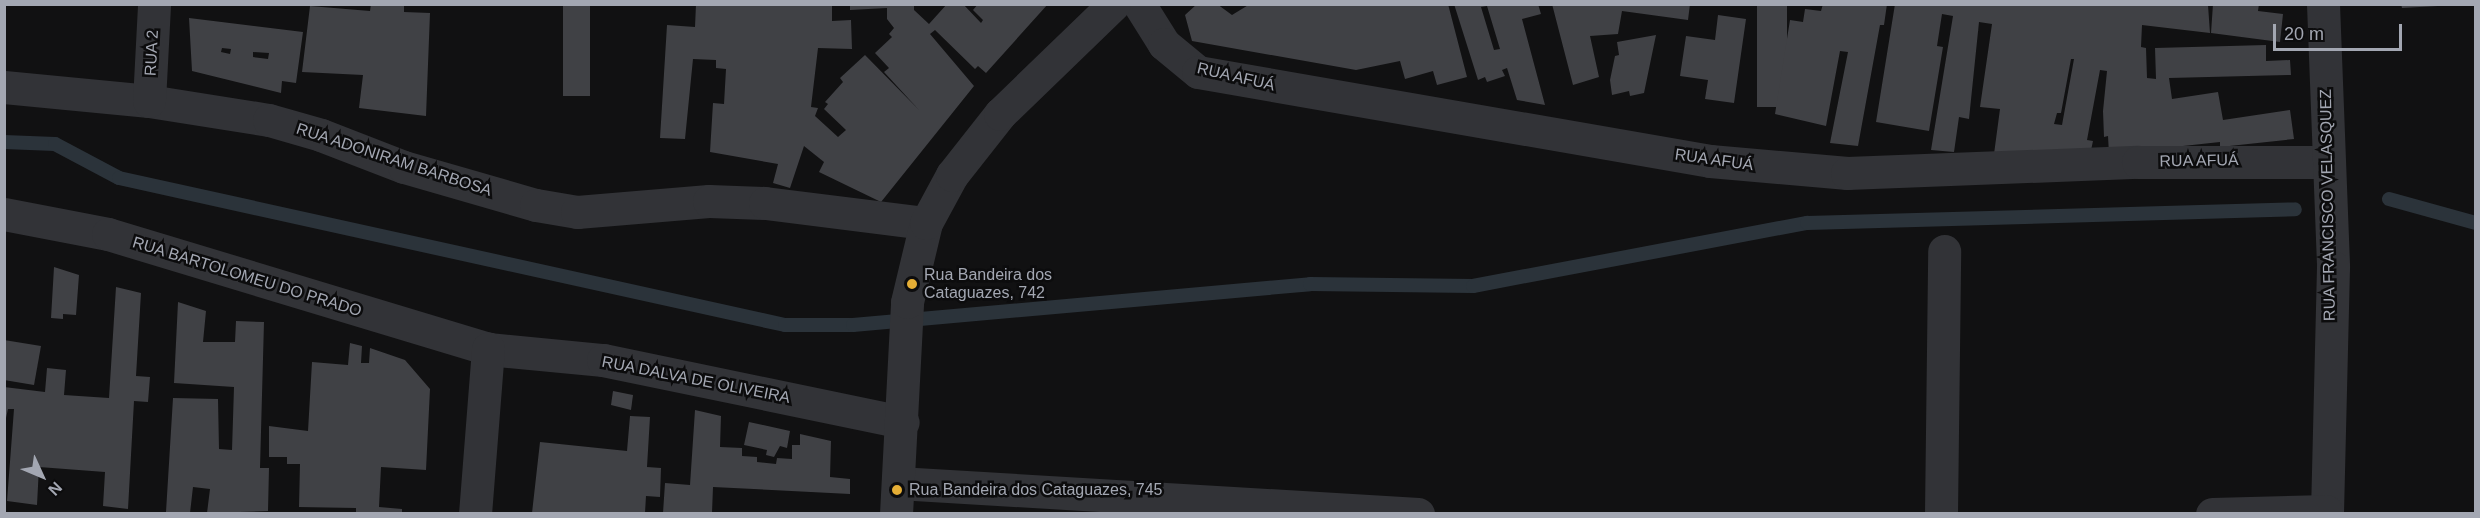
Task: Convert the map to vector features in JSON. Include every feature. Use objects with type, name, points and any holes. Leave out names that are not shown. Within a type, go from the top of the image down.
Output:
[{"type":"street","name":"RUA 2","points":[[149,101],[154,4]]},
{"type":"street","points":[[1114,4],[1000,114],[952,175],[926,223],[907,302],[906,377],[897,498],[1418,513]]},
{"type":"street","name":"RUA AFUÁ","points":[[1139,4],[1164,44],[1197,72],[1710,161],[1847,172],[2149,162],[2329,169]]},
{"type":"street","name":"RUA FRANCISCO VELASQUEZ","points":[[2323,4],[2333,267],[2326,512]]},
{"type":"street","name":"RUA ADONIRAM BARBOSA","points":[[4,87],[149,101],[268,120],[321,135],[415,170],[536,205],[577,212],[709,201],[765,203],[926,223]]},
{"type":"street","name":"RUA BARTOLOMEU DO PRADO","points":[[4,213],[108,234],[488,349]]},
{"type":"street","points":[[1941,513],[1944,251]]},
{"type":"street","points":[[475,513],[488,349]]},
{"type":"street","name":"RUA DALVA DE OLIVEIRA","points":[[488,349],[603,360],[903,422]]},
{"type":"street","points":[[2212,513],[2326,512]]},
{"type":"building","points":[[371,4],[404,4],[404,12],[430,13],[426,116],[359,108],[363,75],[302,72],[310,6],[370,11]]},
{"type":"building","points":[[563,4],[590,4],[590,96],[563,96]]},
{"type":"building","points":[[696,4],[832,4],[832,21],[851,20],[852,49],[818,48],[811,107],[818,108],[815,116],[838,137],[846,130],[824,109],[828,104],[825,102],[843,82],[840,78],[865,55],[919,110],[884,72],[889,68],[875,53],[892,37],[889,34],[894,28],[887,19],[887,8],[850,10],[850,4],[914,4],[914,10],[929,24],[947,4],[963,4],[981,23],[983,20],[973,10],[978,4],[1048,4],[986,73],[978,66],[975,69],[935,30],[930,34],[974,86],[881,202],[819,172],[824,162],[804,146],[790,188],[773,183],[778,164],[710,152],[713,103],[724,104],[726,69],[716,68],[716,60],[693,59],[685,139],[660,138],[667,25],[695,27]]},
{"type":"building","points":[[1197,4],[1217,4],[1232,15],[1250,4],[1448,4],[1467,77],[1437,85],[1433,71],[1405,79],[1400,61],[1356,70],[1192,41],[1185,15]]},
{"type":"building","points":[[1454,4],[1538,4],[1541,14],[1522,19],[1545,105],[1517,100],[1507,68],[1502,70],[1505,76],[1487,82],[1485,77],[1478,80]],"holes":[[[1487,6],[1500,49],[1494,50],[1481,7]]]},
{"type":"building","points":[[1552,4],[1690,4],[1688,20],[1622,11],[1618,34],[1590,36],[1599,77],[1573,85]]},
{"type":"building","points":[[1757,4],[1787,4],[1787,107],[1757,107]]},
{"type":"building","points":[[1823,4],[1887,4],[1884,25],[1880,25],[1858,146],[1830,143],[1848,52],[1840,51],[1826,126],[1775,114],[1790,20],[1803,22],[1805,9],[1821,11]]},
{"type":"building","points":[[1895,4],[2208,5],[2210,33],[2142,25],[2141,47],[2146,48],[2147,78],[2156,79],[2155,48],[2266,45],[2266,61],[2290,60],[2291,75],[2169,78],[2172,99],[2218,92],[2223,120],[2290,110],[2294,139],[2220,147],[2220,142],[2109,154],[2108,136],[2104,137],[2103,111],[2107,71],[2100,70],[2087,140],[2093,141],[2090,155],[1994,154],[2000,109],[1980,107],[1992,24],[1979,22],[1969,119],[1959,117],[1954,152],[1931,150],[1953,16],[1942,14],[1937,46],[1943,47],[1929,131],[1876,122]],"holes":[[[2071,59],[2074,59],[2062,125],[2054,124],[2057,113],[2061,113]]]},
{"type":"building","points":[[2213,4],[2259,4],[2258,11],[2283,14],[2280,42],[2211,33]]},
{"type":"building","points":[[2401,4],[2438,4],[2438,6],[2402,8]]},
{"type":"building","points":[[1718,15],[1746,19],[1734,103],[1705,99],[1708,80],[1680,76],[1686,36],[1715,40]]},
{"type":"building","points":[[189,18],[303,32],[296,83],[282,81],[281,93],[192,71]],"holes":[[[222,48],[231,49],[230,54],[221,52]],[[253,52],[269,53],[268,59],[253,57]]]},
{"type":"building","points":[[1656,35],[1644,93],[1630,96],[1629,91],[1612,95],[1610,80],[1615,56],[1619,55],[1617,42]]},
{"type":"building","points":[[54,267],[79,275],[76,315],[63,314],[63,319],[51,318]]},
{"type":"building","points":[[116,287],[141,293],[136,376],[150,377],[148,402],[134,401],[128,509],[103,506],[105,472],[39,467],[37,505],[7,501],[14,409],[8,409],[4,427],[4,387],[45,392],[47,368],[66,370],[64,395],[109,398]]},
{"type":"building","points":[[178,302],[206,311],[203,342],[235,342],[236,321],[264,322],[260,468],[269,468],[268,511],[207,513],[210,489],[193,487],[190,513],[166,512],[173,398],[218,399],[219,449],[232,450],[234,387],[174,383]]},
{"type":"building","points":[[4,340],[41,346],[34,385],[4,380]]},
{"type":"building","points":[[350,343],[362,346],[361,363],[369,363],[370,348],[405,360],[430,389],[426,470],[381,467],[379,507],[402,509],[402,513],[356,513],[356,508],[299,507],[300,464],[287,464],[287,457],[269,457],[269,426],[308,431],[312,362],[348,365]]},
{"type":"building","points":[[613,391],[633,395],[631,410],[611,405]]},
{"type":"building","points":[[695,410],[721,416],[720,447],[742,448],[742,456],[757,457],[757,462],[776,464],[777,458],[792,459],[792,445],[800,445],[800,434],[831,441],[830,477],[850,479],[850,494],[713,487],[712,513],[663,513],[665,483],[690,485]]},
{"type":"building","points":[[630,416],[650,417],[647,467],[661,468],[660,497],[646,496],[645,513],[532,513],[540,442],[627,451]]},
{"type":"building","points":[[749,422],[790,431],[787,448],[780,446],[774,457],[766,455],[767,450],[744,445]]},
{"type":"waterway","points":[[4,142],[55,144],[119,178],[785,325],[853,325],[1310,284],[1473,286],[1807,223],[2295,209]]},
{"type":"waterway","points":[[2389,199],[2476,223]]},
{"type":"place","name":"Rua Bandeira dos Cataguazes, 742","points":[[912,284]]},
{"type":"place","name":"Rua Bandeira dos Cataguazes, 745","points":[[897,490]]}]
